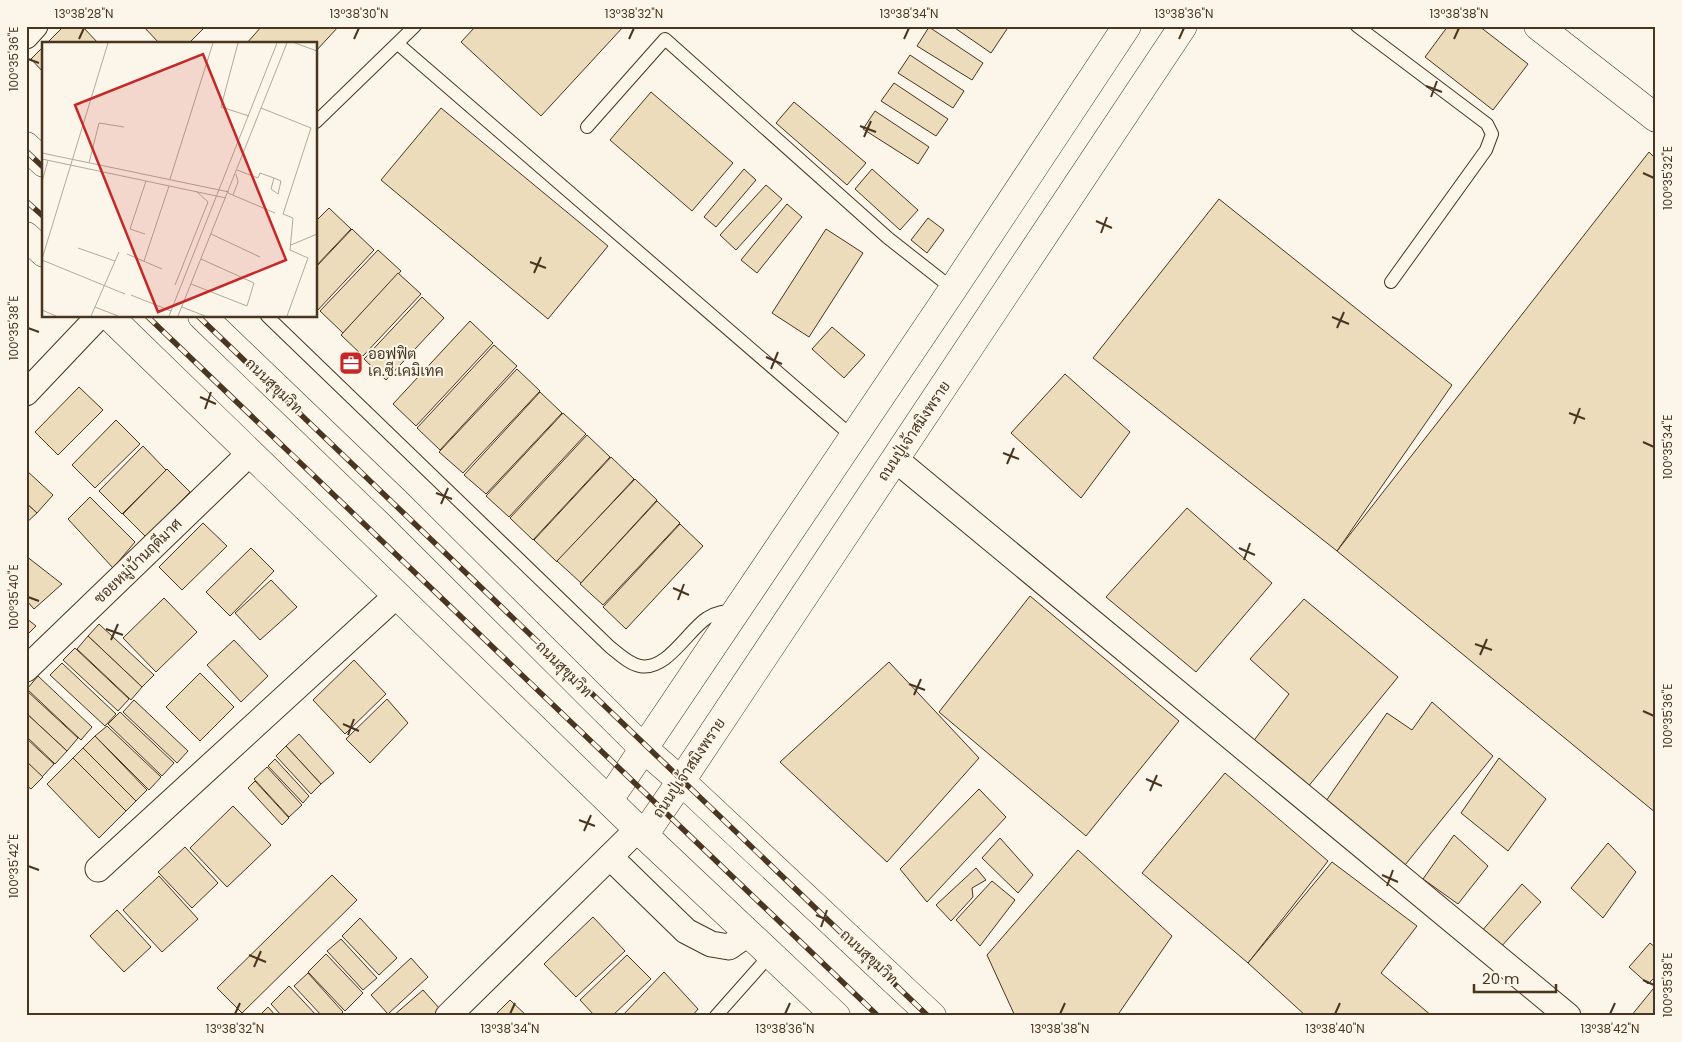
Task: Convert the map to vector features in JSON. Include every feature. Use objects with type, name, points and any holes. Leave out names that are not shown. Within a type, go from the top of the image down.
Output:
[{"type":"main road","points":[[609,800],[953,289],[1127,26]]},
{"type":"main road","name":"ถนนปู่เจ้าสมิงพราย","points":[[641,832],[681,781],[1183,26]]},
{"type":"main road","points":[[1538,26],[1656,118]]},
{"type":"main road","points":[[26,146],[42,161]]},
{"type":"main road","points":[[26,236],[42,251]]},
{"type":"main road","points":[[111,318],[641,832],[836,1016]]},
{"type":"main road","name":"ถนนสุขุมวิท","points":[[204,318],[397,503],[643,748],[681,781],[932,1016]]},
{"type":"street","points":[[26,36],[35,26]]},
{"type":"street","points":[[26,394],[97,318]]},
{"type":"street","name":"ซอยหมู่บ้านฤดีมาศ","points":[[26,669],[250,452]]},
{"type":"street","points":[[895,459],[1568,1016]]},
{"type":"street","points":[[98,869],[396,594]]},
{"type":"street","points":[[448,1016],[610,857],[641,832]]},
{"type":"street","points":[[610,857],[686,931],[711,944],[729,947],[749,933]]},
{"type":"lane","points":[[318,120],[415,26]]},
{"type":"lane","points":[[1356,26],[1487,124],[1492,134],[1486,150],[1391,282]]},
{"type":"lane","points":[[587,127],[665,39],[888,238],[953,289]]},
{"type":"lane","points":[[398,44],[853,437]]},
{"type":"lane","points":[[268,318],[603,641],[628,660],[640,666],[655,664],[676,649],[706,618],[719,612],[736,610]]},
{"type":"lane","points":[[716,1016],[770,954]]},
{"type":"building","points":[[64,26],[82,26],[97,42],[48,42]]},
{"type":"building","points":[[143,26],[206,26],[190,42],[158,42]]},
{"type":"building","points":[[262,26],[339,26],[318,49],[318,42],[248,42]]},
{"type":"building","points":[[476,26],[624,26],[541,116],[461,42]]},
{"type":"building","points":[[952,26],[1009,26],[991,53]]},
{"type":"building","points":[[1448,26],[1479,26],[1528,64],[1493,110],[1425,57]]},
{"type":"building","points":[[929,27],[983,63],[972,80],[917,46]]},
{"type":"building","points":[[42,48],[42,71],[31,59]]},
{"type":"building","points":[[910,55],[964,91],[953,108],[898,73]]},
{"type":"building","points":[[894,83],[948,119],[936,136],[881,101]]},
{"type":"building","points":[[651,92],[733,163],[692,211],[610,140]]},
{"type":"building","points":[[794,102],[866,163],[847,185],[776,123]]},
{"type":"building","points":[[441,108],[608,246],[548,319],[381,180]]},
{"type":"building","points":[[875,111],[929,147],[918,164],[863,129]]},
{"type":"building","points":[[1649,152],[1656,159],[1656,813],[1337,551]]},
{"type":"building","points":[[744,169],[756,180],[716,227],[704,217]]},
{"type":"building","points":[[872,169],[918,210],[900,230],[855,189]]},
{"type":"building","points":[[766,185],[782,199],[736,250],[720,235]]},
{"type":"building","points":[[1219,199],[1452,385],[1337,551],[1093,358]]},
{"type":"building","points":[[787,204],[802,217],[757,273],[741,260]]},
{"type":"building","points":[[329,208],[351,229],[318,264],[318,219]]},
{"type":"building","points":[[928,218],[944,230],[927,253],[911,240]]},
{"type":"building","points":[[352,229],[374,250],[318,310],[318,265]]},
{"type":"building","points":[[826,229],[863,253],[809,337],[772,313]]},
{"type":"building","points":[[378,250],[401,271],[343,333],[320,311]]},
{"type":"building","points":[[398,273],[421,294],[363,356],[341,335]]},
{"type":"building","points":[[422,297],[444,318],[386,380],[364,359]]},
{"type":"building","points":[[470,321],[493,343],[416,426],[393,404]]},
{"type":"building","points":[[832,327],[865,355],[844,378],[812,349]]},
{"type":"building","points":[[494,345],[517,366],[440,450],[417,428]]},
{"type":"building","points":[[517,369],[540,391],[463,473],[439,452]]},
{"type":"building","points":[[1065,374],[1130,432],[1081,498],[1011,433]]},
{"type":"building","points":[[79,387],[103,410],[58,455],[35,432]]},
{"type":"building","points":[[540,392],[562,413],[486,494],[464,475]]},
{"type":"building","points":[[563,413],[586,434],[509,517],[486,496]]},
{"type":"building","points":[[116,420],[140,444],[95,488],[72,465]]},
{"type":"building","points":[[587,435],[610,457],[533,540],[510,518]]},
{"type":"building","points":[[143,446],[166,470],[122,514],[99,491]]},
{"type":"building","points":[[611,457],[634,479],[557,562],[534,540]]},
{"type":"building","points":[[167,469],[190,492],[146,537],[123,514]]},
{"type":"building","points":[[26,470],[53,495],[37,513],[26,503]]},
{"type":"building","points":[[635,479],[657,500],[581,583],[557,561]]},
{"type":"building","points":[[90,497],[135,542],[113,568],[68,519]]},
{"type":"building","points":[[657,501],[680,523],[603,605],[580,584]]},
{"type":"building","points":[[26,503],[37,513],[26,523]]},
{"type":"building","points":[[1187,508],[1272,583],[1196,672],[1106,597]]},
{"type":"building","points":[[203,523],[227,546],[182,590],[159,567]]},
{"type":"building","points":[[680,524],[703,546],[626,629],[603,607]]},
{"type":"building","points":[[251,548],[274,571],[230,616],[206,592]]},
{"type":"building","points":[[26,556],[62,584],[34,609],[26,600]]},
{"type":"building","points":[[271,580],[297,607],[260,640],[235,613]]},
{"type":"building","points":[[1030,596],[1179,721],[1086,836],[939,712]]},
{"type":"building","points":[[164,598],[197,632],[156,672],[123,638]]},
{"type":"building","points":[[1304,599],[1398,677],[1307,788],[1252,743],[1289,694],[1250,659]]},
{"type":"building","points":[[26,618],[36,626],[26,636]]},
{"type":"building","points":[[99,624],[154,675],[142,687],[88,636]]},
{"type":"building","points":[[88,636],[142,687],[131,700],[77,649]]},
{"type":"building","points":[[234,640],[268,676],[241,702],[207,665]]},
{"type":"building","points":[[75,648],[129,699],[118,711],[63,660]]},
{"type":"building","points":[[354,660],[386,694],[345,734],[313,700]]},
{"type":"building","points":[[889,662],[979,758],[887,862],[780,762]]},
{"type":"building","points":[[62,663],[116,714],[105,726],[50,675]]},
{"type":"building","points":[[200,673],[234,707],[200,741],[166,707]]},
{"type":"building","points":[[38,676],[92,727],[81,740],[27,689]]},
{"type":"building","points":[[26,690],[78,738],[67,751],[26,713]]},
{"type":"building","points":[[387,699],[408,723],[370,763],[346,739]]},
{"type":"building","points":[[134,700],[188,751],[177,763],[123,712]]},
{"type":"building","points":[[1432,702],[1493,756],[1405,865],[1326,801],[1387,713],[1412,730]]},
{"type":"building","points":[[120,712],[174,763],[162,776],[108,724]]},
{"type":"building","points":[[26,713],[67,751],[55,764],[26,736]]},
{"type":"building","points":[[107,726],[161,777],[149,790],[95,736]]},
{"type":"building","points":[[299,734],[334,773],[321,784],[286,746]]},
{"type":"building","points":[[95,736],[147,790],[136,801],[83,748]]},
{"type":"building","points":[[26,738],[54,764],[42,777],[26,762]]},
{"type":"building","points":[[286,746],[321,784],[311,794],[276,756]]},
{"type":"building","points":[[83,748],[136,801],[126,811],[73,758]]},
{"type":"building","points":[[73,758],[126,811],[99,838],[47,784]]},
{"type":"building","points":[[1499,758],[1546,799],[1508,851],[1461,813]]},
{"type":"building","points":[[275,759],[309,796],[303,803],[268,766]]},
{"type":"building","points":[[26,761],[43,777],[31,789],[26,785]]},
{"type":"building","points":[[267,767],[302,805],[289,817],[254,779]]},
{"type":"building","points":[[1225,773],[1328,861],[1248,963],[1142,873]]},
{"type":"building","points":[[255,781],[289,818],[282,825],[248,788]]},
{"type":"building","points":[[979,789],[1006,817],[927,902],[900,869]]},
{"type":"building","points":[[233,806],[271,845],[227,887],[190,848]]},
{"type":"building","points":[[1454,835],[1488,866],[1458,904],[1423,879]]},
{"type":"building","points":[[1000,838],[1033,875],[1018,893],[982,858]]},
{"type":"building","points":[[1608,843],[1636,872],[1603,918],[1571,888]]},
{"type":"building","points":[[185,847],[218,883],[192,908],[158,872]]},
{"type":"building","points":[[1078,850],[1172,936],[1117,1016],[1015,1016],[987,955]]},
{"type":"building","points":[[1332,862],[1417,926],[1381,973],[1432,1016],[1306,1016],[1248,963]]},
{"type":"building","points":[[976,868],[986,880],[972,888],[973,897],[951,921],[936,905]]},
{"type":"building","points":[[332,875],[357,900],[242,1013],[217,988]]},
{"type":"building","points":[[159,876],[198,919],[162,952],[123,910]]},
{"type":"building","points":[[992,881],[1015,900],[980,946],[956,920]]},
{"type":"building","points":[[1522,884],[1541,902],[1500,948],[1481,932]]},
{"type":"building","points":[[117,910],[151,947],[124,972],[90,936]]},
{"type":"building","points":[[593,917],[625,951],[576,997],[544,964]]},
{"type":"building","points":[[360,918],[397,958],[379,975],[342,936]]},
{"type":"building","points":[[341,939],[377,978],[363,990],[327,951]]},
{"type":"building","points":[[1650,943],[1656,948],[1656,976],[1648,984],[1629,967]]},
{"type":"building","points":[[326,954],[363,993],[345,1011],[308,972]]},
{"type":"building","points":[[627,955],[651,979],[612,1016],[595,1016],[580,1000]]},
{"type":"building","points":[[411,958],[428,977],[388,1014],[371,995]]},
{"type":"building","points":[[664,972],[698,1009],[692,1016],[622,1016]]},
{"type":"building","points":[[308,973],[343,1012],[339,1016],[322,1016],[294,986]]},
{"type":"building","points":[[289,986],[317,1016],[282,1016],[271,1004]]},
{"type":"building","points":[[1653,989],[1656,991],[1656,1016],[1631,1016]]},
{"type":"building","points":[[423,990],[440,1009],[432,1016],[393,1016]]},
{"type":"building","points":[[510,1000],[527,1016],[494,1016]]},
{"type":"building","points":[[268,1007],[276,1016],[259,1016]]},
{"type":"railway","points":[[26,151],[42,166]]},
{"type":"railway","points":[[26,201],[42,215]]},
{"type":"railway","points":[[149,318],[878,1016]]},
{"type":"railway","points":[[200,318],[928,1016]]},
{"type":"place","name":"ออฟฟิต เค.ซี.เคมิเทค","points":[[351,363]]}]
